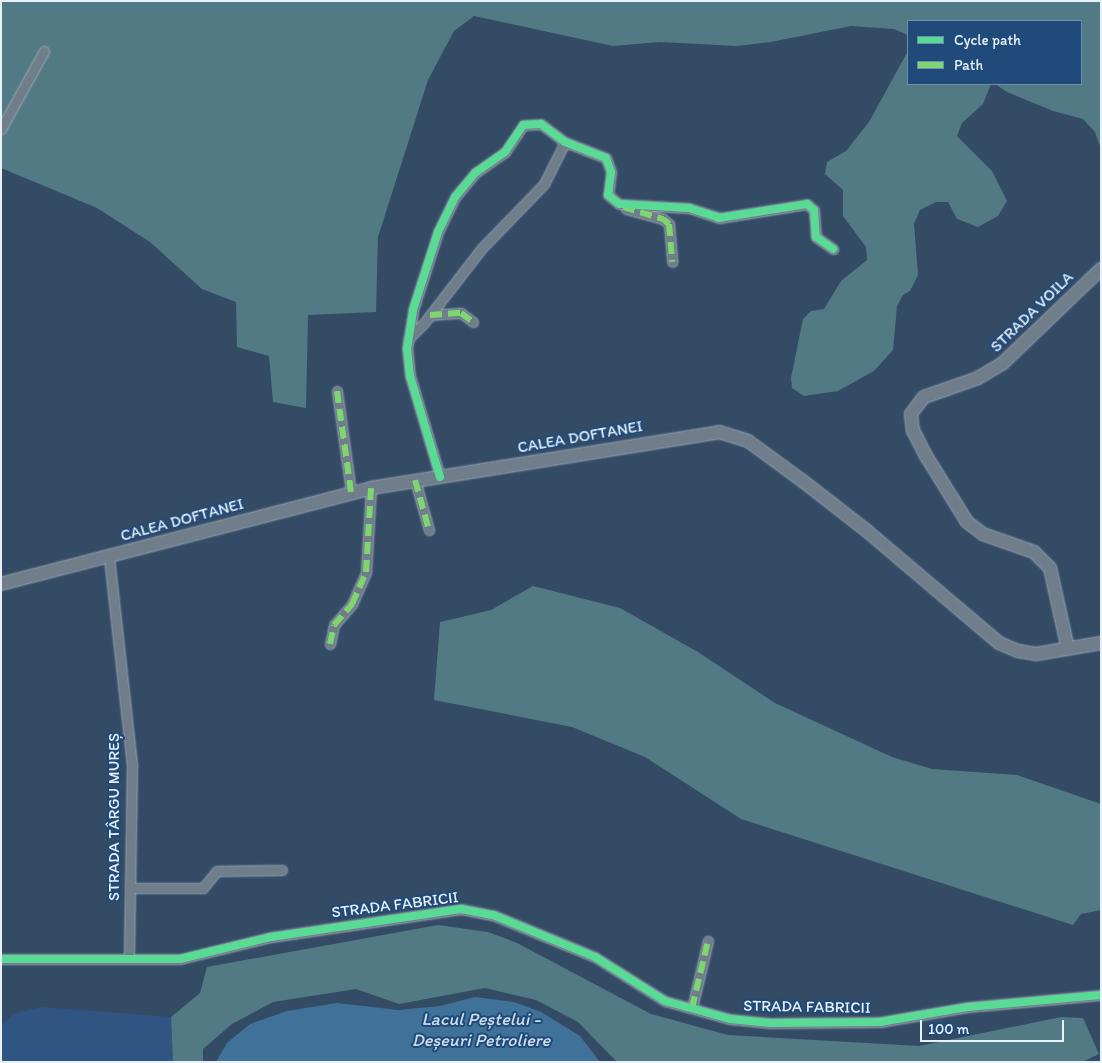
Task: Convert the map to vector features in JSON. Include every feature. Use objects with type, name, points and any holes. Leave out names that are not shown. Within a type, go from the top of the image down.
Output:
[{"type":"main road","name":"STRADA VOILA","points":[[1068,649],[1050,568],[1034,552],[992,538],[966,522],[913,431],[911,414],[924,397],[978,378],[1003,363],[1101,269]]},
{"type":"main road","name":"CALEA DOFTANEI","points":[[1,584],[351,492],[703,432],[738,435],[867,531],[999,643],[1026,653],[1068,649],[1101,643]]},
{"type":"street","points":[[1,129],[44,51]]},
{"type":"street","points":[[440,477],[410,376],[408,339],[413,310],[438,232],[464,184],[505,152],[523,124],[541,124],[565,142],[606,158],[611,172],[608,195],[631,212],[663,219],[668,224],[672,262]]},
{"type":"street","points":[[408,339],[430,315],[482,248],[544,184],[565,142]]},
{"type":"street","points":[[619,204],[689,208],[719,218],[807,204],[814,210],[816,237],[832,249]]},
{"type":"street","points":[[430,315],[461,313],[473,322]]},
{"type":"street","points":[[336,391],[351,492]]},
{"type":"street","points":[[416,480],[429,530]]},
{"type":"street","points":[[330,644],[334,625],[352,604],[366,572],[371,488]]},
{"type":"street","name":"STRADA TÂRGU MUREȘ","points":[[109,557],[132,764],[129,957]]},
{"type":"street","points":[[130,888],[203,888],[217,871],[282,870]]},
{"type":"street","name":"STRADA FABRICII","points":[[1,959],[122,960],[129,957],[180,959],[280,936],[461,908],[493,915],[585,952],[656,996],[730,1018],[770,1023],[880,1022],[968,1006],[1101,995]]},
{"type":"street","points":[[692,1008],[708,941]]},
{"type":"shaded area","points":[[41,1007],[171,1017],[173,1062],[1,1062],[1,1026],[13,1014]]},
{"type":"green space","points":[[1,1],[1101,1],[1101,149],[1095,132],[1083,119],[1053,111],[1007,92],[996,85],[1082,85],[1082,20],[907,20],[907,35],[894,29],[851,26],[771,42],[737,46],[660,42],[613,46],[474,16],[454,31],[428,80],[378,237],[376,312],[308,315],[306,408],[273,402],[269,356],[237,347],[236,302],[202,289],[150,242],[97,208],[1,168]]},
{"type":"green space","points":[[907,53],[907,85],[991,85],[983,104],[962,123],[957,136],[992,171],[1007,201],[998,216],[978,227],[957,219],[948,202],[936,202],[920,210],[914,224],[918,275],[910,291],[903,295],[897,306],[893,350],[874,371],[838,391],[804,396],[792,388],[791,378],[803,319],[811,311],[824,309],[841,281],[867,260],[866,247],[843,216],[843,190],[825,174],[827,162],[846,151],[869,122]]},
{"type":"green space","points":[[533,586],[620,608],[698,652],[775,703],[892,757],[932,769],[1017,775],[1101,804],[1101,910],[1081,914],[1073,925],[741,819],[645,757],[572,727],[434,700],[440,622],[491,610]]},
{"type":"green space","points":[[438,925],[488,932],[517,943],[651,1014],[728,1035],[919,1046],[1061,1017],[1083,1018],[1099,1054],[1082,1062],[617,1062],[578,1022],[536,1000],[485,988],[399,1004],[356,989],[273,1002],[232,1024],[203,1049],[203,1062],[173,1062],[171,1017],[200,993],[207,967]]},
{"type":"water","name":"Lacul Peștelui - Deșeuri Petroliere","points":[[475,997],[514,1002],[541,1012],[580,1036],[600,1062],[216,1062],[227,1043],[250,1024],[287,1011],[337,1003],[398,1010],[440,1006]]},
{"type":"marked path","points":[[623,207],[663,219],[669,224],[672,262]]},
{"type":"marked path","points":[[430,315],[461,313],[473,322]]},
{"type":"marked path","points":[[337,391],[351,492]]},
{"type":"marked path","points":[[415,480],[429,530]]},
{"type":"marked path","points":[[330,644],[334,625],[352,604],[366,572],[371,488]]},
{"type":"marked path","points":[[692,1008],[708,941]]},
{"type":"cycle path","points":[[440,477],[410,376],[407,349],[413,310],[438,232],[455,197],[475,173],[505,152],[523,125],[541,124],[565,142],[606,158],[611,172],[608,195],[619,204],[689,208],[719,218],[807,204],[814,210],[816,237],[833,249]]},
{"type":"cycle path","points":[[1,959],[180,959],[271,937],[461,909],[493,915],[595,957],[665,1001],[730,1019],[770,1023],[880,1022],[968,1007],[1101,995]]}]
